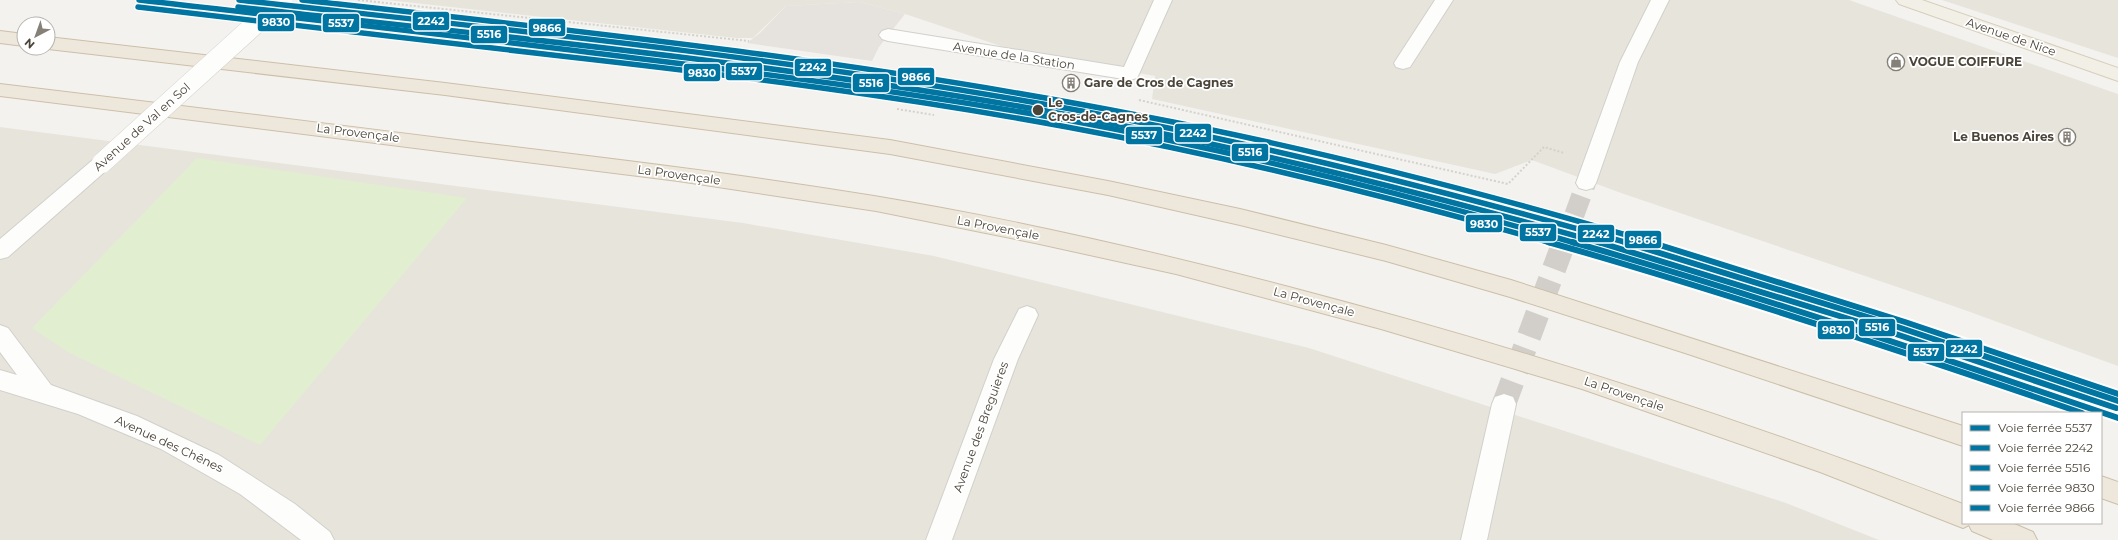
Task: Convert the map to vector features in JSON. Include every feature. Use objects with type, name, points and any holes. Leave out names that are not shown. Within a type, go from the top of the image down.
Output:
[{"type":"highway","points":[[0,37],[16,39]]},
{"type":"highway","points":[[56,44],[453,90],[874,145],[1108,188],[1386,253],[1511,289],[1695,347],[1962,436]]},
{"type":"highway","name":"La Provençale","points":[[0,90],[678,174],[876,204],[1176,266],[1381,320],[1583,380],[1827,463],[1962,516]]},
{"type":"highway","points":[[2102,487],[2118,493]]},
{"type":"highway","points":[[1984,524],[2024,540]]},
{"type":"main road","name":"Avenue de Nice","points":[[1905,0],[2118,75]]},
{"type":"street","name":"Avenue de Val en Sol","points":[[0,251],[102,163],[282,0]]},
{"type":"street","points":[[1130,74],[1163,0]]},
{"type":"street","points":[[1403,63],[1444,0]]},
{"type":"street","points":[[1586,183],[1629,62],[1660,0]]},
{"type":"street","name":"Avenue de la Station","points":[[888,35],[1130,74]]},
{"type":"street","name":"Avenue des Breguieres","points":[[939,540],[1006,359],[1027,315]]},
{"type":"street","points":[[0,334],[42,391]]},
{"type":"street","name":"Avenue des Chênes","points":[[0,380],[42,391],[114,418],[210,462],[234,476],[293,516],[321,540]]},
{"type":"street","points":[[1474,540],[1504,404]]},
{"type":"path","points":[[358,0],[749,41]]},
{"type":"path","points":[[1130,74],[1125,98],[1228,119],[1508,184],[1544,147],[1594,161]]},
{"type":"path","points":[[897,109],[934,115]]},
{"type":"shaded area","points":[[387,0],[1849,0],[2118,94],[2118,366],[1959,308],[1621,193],[1532,160],[1495,174],[1152,99],[1155,76],[1019,52],[905,14],[859,2],[786,6],[753,38],[736,38]]},
{"type":"shaded area","points":[[1942,0],[2118,0],[2118,58]]},
{"type":"shaded area","points":[[859,2],[905,14],[879,47],[872,61],[747,43],[760,33],[786,6]]},
{"type":"shaded area","points":[[0,127],[743,223],[934,256],[1309,348],[1786,503],[1879,540],[0,540]]},
{"type":"green space","points":[[197,158],[467,198],[260,445],[68,352],[32,328]]},
{"type":"tunnel","points":[[1564,243],[1586,183]]},
{"type":"tunnel","points":[[1504,404],[1564,242]]},
{"type":"rail line","name":"5537","points":[[139,0],[310,19],[796,78],[930,97],[1063,119],[1129,132],[1255,159],[1380,189],[1628,258],[1874,335],[2101,412]]},
{"type":"rail line","name":"2242","points":[[239,0],[575,37],[798,65],[910,81],[1131,120],[1257,146],[1506,208],[1629,243],[1874,319],[2118,401]]},
{"type":"rail line","name":"9866","points":[[302,0],[542,27],[781,57],[900,74],[1019,93],[1256,139],[1366,164],[1583,222],[1798,287],[2118,394]]},
{"type":"rail line","name":"9830","points":[[138,7],[737,77],[934,104],[1065,126],[1130,139],[1251,165],[1372,194],[1611,260],[1847,333],[2079,412]]},
{"type":"rail line","name":"5516","points":[[238,7],[573,44],[797,72],[908,88],[1019,107],[1130,127],[1256,153],[1504,215],[1628,250],[1872,326],[2116,408]]},
{"type":"rail line","name":"5537","points":[[2102,412],[2118,418]]},
{"type":"place","name":"VOGUE COIFFURE","points":[[1896,62]]},
{"type":"place","name":"Gare de Cros de Cagnes","points":[[1071,83]]},
{"type":"place","name":"Le Cros-de-Cagnes","points":[[1038,110]]},
{"type":"place","name":"Le Buenos Aires","points":[[2067,137]]}]
